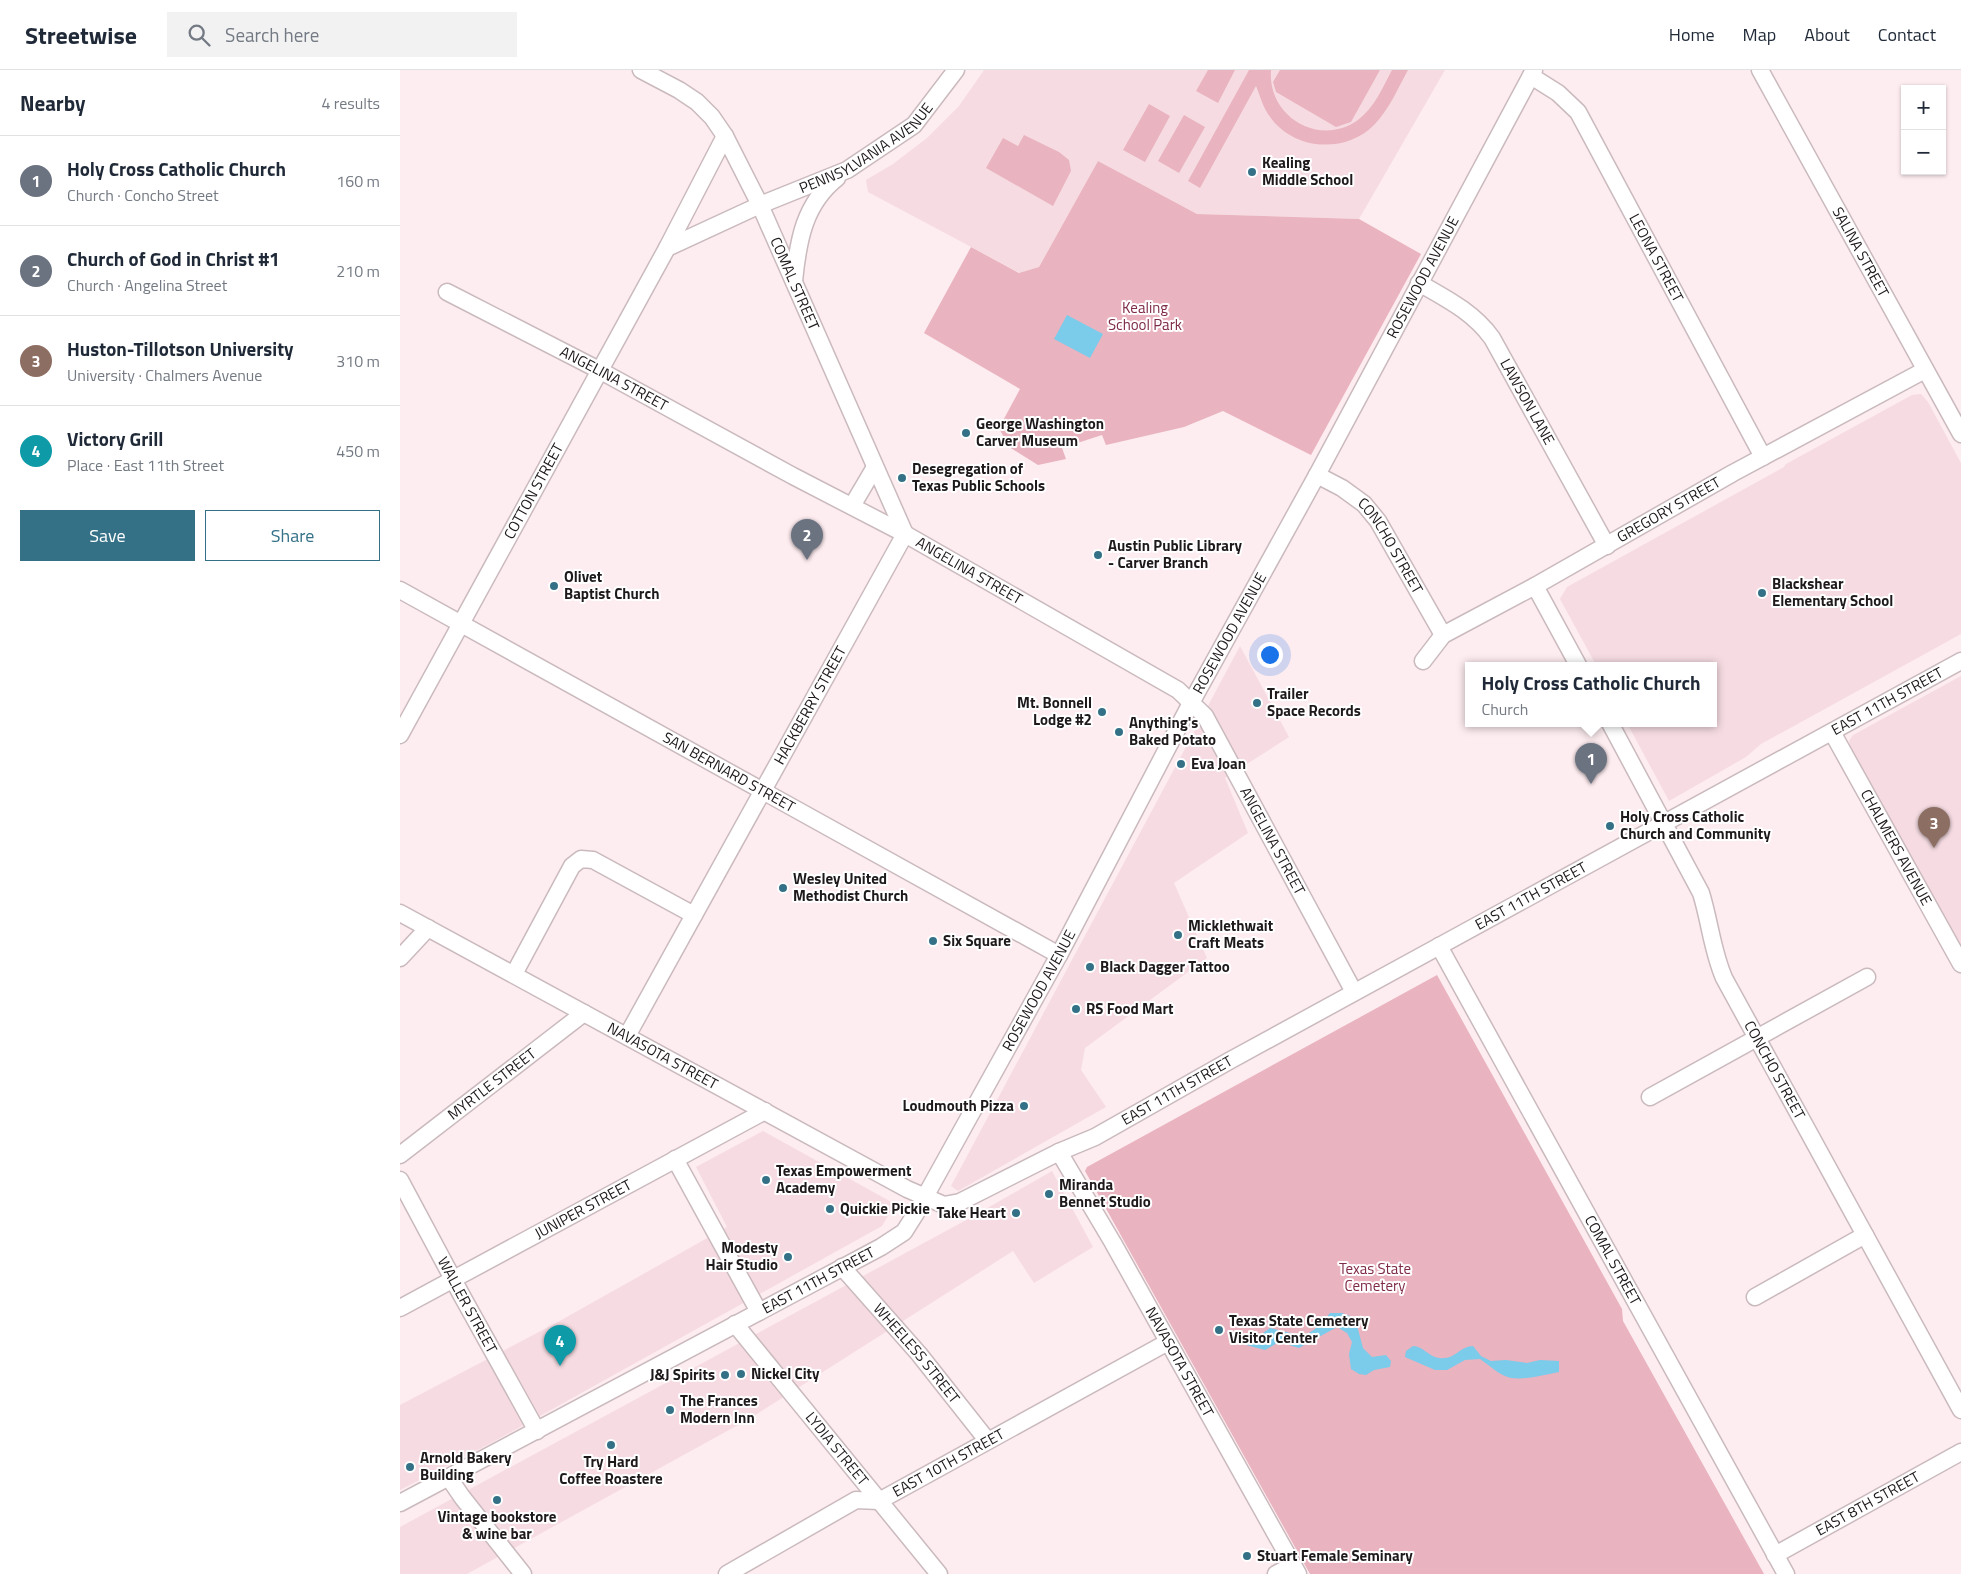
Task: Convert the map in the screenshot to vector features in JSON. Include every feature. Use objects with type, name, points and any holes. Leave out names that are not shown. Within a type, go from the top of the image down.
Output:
[{"type":"street","name":"COMAL STREET","points":[[641,70],[660,75],[697,102],[712,117],[725,136],[760,205],[905,534]]},
{"type":"street","name":"PENNSYLVANIA AVENUE","points":[[760,205],[847,170],[914,125],[956,70]]},
{"type":"street","name":"SALINA STREET","points":[[1760,70],[1961,434]]},
{"type":"street","name":"ROSEWOOD AVENUE","points":[[925,1198],[1533,73]]},
{"type":"street","name":"LEONA STREET","points":[[1533,73],[1578,112],[1763,457]]},
{"type":"street","name":"COTTON STREET","points":[[400,735],[600,370],[725,136]]},
{"type":"street","points":[[794,283],[797,248],[803,224],[814,202],[827,186],[847,170]]},
{"type":"street","points":[[666,248],[760,205]]},
{"type":"street","name":"LAWSON LANE","points":[[1419,283],[1469,312],[1492,338],[1607,546]]},
{"type":"street","name":"ANGELINA STREET","points":[[447,292],[600,370],[905,534],[1122,656],[1178,690],[1205,716],[1354,992]]},
{"type":"street","name":"GREGORY STREET","points":[[1423,661],[1443,635],[1607,546],[1763,457],[1925,370]]},
{"type":"street","points":[[852,506],[876,468]]},
{"type":"street","name":"CONCHO STREET","points":[[1317,475],[1342,488],[1364,504],[1378,521],[1443,635]]},
{"type":"street","name":"HACKBERRY STREET","points":[[627,1036],[905,534]]},
{"type":"street","points":[[1535,586],[1576,662]]},
{"type":"street","name":"SAN BERNARD STREET","points":[[400,590],[1058,955]]},
{"type":"street","name":"EAST 11TH STREET","points":[[400,1503],[842,1268],[904,1232],[925,1198],[944,1205],[960,1202],[1059,1152],[1095,1137],[1354,992],[1961,661]]},
{"type":"street","name":"CONCHO STREET","points":[[1612,727],[1701,894],[1707,913],[1714,953],[1724,978],[1961,1410]]},
{"type":"street","name":"CHALMERS AVENUE","points":[[1832,732],[1961,964]]},
{"type":"street","points":[[514,974],[572,866],[581,859],[594,860],[694,915]]},
{"type":"street","name":"NAVASOTA STREET","points":[[400,913],[925,1198]]},
{"type":"street","points":[[400,958],[428,928]]},
{"type":"street","name":"COMAL STREET","points":[[1439,946],[1786,1574]]},
{"type":"street","points":[[1650,1097],[1867,976]]},
{"type":"street","name":"MYRTLE STREET","points":[[400,1155],[584,1013]]},
{"type":"street","name":"JUNIPER STREET","points":[[400,1308],[765,1111]]},
{"type":"street","name":"NAVASOTA STREET","points":[[1059,1152],[1113,1243],[1296,1569]]},
{"type":"street","points":[[675,1159],[759,1312]]},
{"type":"street","name":"WALLER STREET","points":[[400,1180],[537,1431]]},
{"type":"street","points":[[1755,1297],[1865,1235]]},
{"type":"street","name":"WHEELESS STREET","points":[[842,1268],[919,1354],[987,1440]]},
{"type":"street","name":"LYDIA STREET","points":[[735,1324],[939,1574]]},
{"type":"street","name":"EAST 10TH STREET","points":[[727,1574],[856,1500],[879,1501],[1168,1342]]},
{"type":"street","name":"EAST 8TH STREET","points":[[1775,1555],[1961,1452]]},
{"type":"street","points":[[449,1478],[462,1498],[523,1574]]},
{"type":"street","points":[[1276,1574],[1296,1569]]},
{"type":"shaded area","name":"Kealing Middle School","points":[[984,70],[1445,70],[1359,219],[1197,214],[1098,161],[1039,267],[1020,273],[868,192],[866,180],[893,164],[927,138],[959,106]]},
{"type":"shaded area","name":"Blackshear Elementary School","points":[[1921,394],[1928,402],[1961,463],[1961,634],[1761,744],[1746,757],[1669,801],[1629,727],[1717,727],[1717,662],[1594,662],[1560,599],[1567,587],[1912,395]]},
{"type":"shaded area","points":[[1240,646],[1289,737],[1225,778],[1248,833],[1174,883],[1207,958],[1085,1048],[1081,1070],[1106,1107],[958,1191],[951,1186]]},
{"type":"shaded area","points":[[1961,676],[1961,947],[1851,750],[1849,741],[1853,735]]},
{"type":"shaded area","points":[[763,1131],[895,1204],[882,1226],[493,1442],[400,1490],[400,1405],[556,1323],[727,1227],[696,1167]]},
{"type":"shaded area","points":[[1052,1171],[1093,1247],[1034,1283],[1013,1251],[749,1419],[467,1574],[400,1574],[400,1527],[970,1218]]},
{"type":"green space","points":[[1208,70],[1235,70],[1218,103],[1196,91]]},
{"type":"green space","points":[[1249,70],[1271,70],[1272,87],[1277,101],[1286,113],[1298,123],[1312,129],[1327,130],[1343,128],[1358,120],[1364,115],[1382,90],[1392,70],[1408,70],[1389,106],[1374,125],[1362,135],[1348,141],[1333,144],[1318,144],[1304,141],[1290,135],[1278,126],[1266,111],[1256,86],[1200,188],[1188,181]]},
{"type":"green space","points":[[1280,70],[1380,70],[1351,122],[1336,127],[1276,92],[1273,82]]},
{"type":"green space","points":[[1149,104],[1170,116],[1145,162],[1123,150]]},
{"type":"green space","points":[[1184,115],[1205,127],[1179,173],[1158,161]]},
{"type":"green space","points":[[1024,135],[1059,152],[1069,160],[1071,171],[1053,206],[986,168],[1003,138],[1018,146]]},
{"type":"green space","name":"Kealing School Park","points":[[1098,161],[1197,214],[1359,219],[1421,254],[1311,455],[1223,411],[1184,427],[1106,445],[1102,435],[1062,448],[1066,459],[1038,465],[1009,447],[999,428],[1020,389],[924,333],[971,247],[1019,273],[1039,267]]},
{"type":"green space","name":"Texas State Cemetery","points":[[1437,975],[1622,1309],[1623,1321],[1764,1574],[1310,1574],[1085,1171],[1087,1167]]},
{"type":"water","points":[[1067,315],[1103,334],[1090,358],[1054,339]]},
{"type":"water","points":[[1330,1313],[1342,1313],[1355,1318],[1363,1348],[1372,1357],[1386,1355],[1391,1361],[1390,1367],[1374,1370],[1366,1375],[1359,1374],[1351,1369],[1349,1354],[1352,1342],[1347,1333],[1337,1327],[1299,1348],[1279,1342],[1265,1350],[1246,1345],[1270,1328],[1298,1334],[1309,1333]]},
{"type":"water","points":[[1413,1346],[1417,1346],[1432,1356],[1439,1358],[1449,1357],[1473,1346],[1481,1356],[1491,1361],[1506,1360],[1527,1363],[1540,1360],[1559,1361],[1559,1372],[1529,1378],[1511,1378],[1499,1373],[1480,1359],[1465,1360],[1447,1370],[1435,1370],[1405,1357],[1406,1351]]},
{"type":"place","name":"Kealing Middle School","points":[[1252,172]]},
{"type":"place","name":"George Washington Carver Museum","points":[[966,433]]},
{"type":"place","name":"Desegregation of Texas Public Schools","points":[[902,478]]},
{"type":"place","name":"Austin Public Library - Carver Branch","points":[[1098,555]]},
{"type":"place","name":"Church of God in Christ #1","points":[[807,560]]},
{"type":"place","name":"Olivet Baptist Church","points":[[554,586]]},
{"type":"place","name":"Blackshear Elementary School","points":[[1762,593]]},
{"type":"place","name":"Trailer Space Records","points":[[1257,703]]},
{"type":"place","name":"Mt. Bonnell Lodge #2","points":[[1102,712]]},
{"type":"place","name":"Anything's Baked Potato","points":[[1119,732]]},
{"type":"place","name":"Eva Joan","points":[[1181,764]]},
{"type":"place","name":"Holy Cross Catholic Church","points":[[1591,784]]},
{"type":"place","name":"Holy Cross Catholic Church and Community","points":[[1610,826]]},
{"type":"place","name":"Huston-Tillotson University","points":[[1934,848]]},
{"type":"place","name":"Wesley United Methodist Church","points":[[783,888]]},
{"type":"place","name":"Micklethwait Craft Meats","points":[[1178,935]]},
{"type":"place","name":"Six Square","points":[[933,941]]},
{"type":"place","name":"Black Dagger Tattoo","points":[[1090,967]]},
{"type":"place","name":"RS Food Mart","points":[[1076,1009]]},
{"type":"place","name":"Loudmouth Pizza","points":[[1024,1106]]},
{"type":"place","name":"Texas Empowerment Academy","points":[[766,1180]]},
{"type":"place","name":"Miranda Bennet Studio","points":[[1049,1194]]},
{"type":"place","name":"Quickie Pickie","points":[[830,1209]]},
{"type":"place","name":"Take Heart","points":[[1016,1213]]},
{"type":"place","name":"Modesty Hair Studio","points":[[788,1257]]},
{"type":"place","name":"Texas State Cemetery Visitor Center","points":[[1219,1330]]},
{"type":"place","name":"Victory Grill","points":[[560,1366]]},
{"type":"place","name":"Nickel City","points":[[741,1374]]},
{"type":"place","name":"J&J Spirits","points":[[725,1375]]},
{"type":"place","name":"The Frances Modern Inn","points":[[670,1410]]},
{"type":"place","name":"Try Hard Coffee Roastere","points":[[611,1445]]},
{"type":"place","name":"Arnold Bakery Building","points":[[410,1467]]},
{"type":"place","name":"Vintage bookstore & wine bar","points":[[497,1500]]},
{"type":"place","name":"Stuart Female Seminary","points":[[1247,1556]]}]
